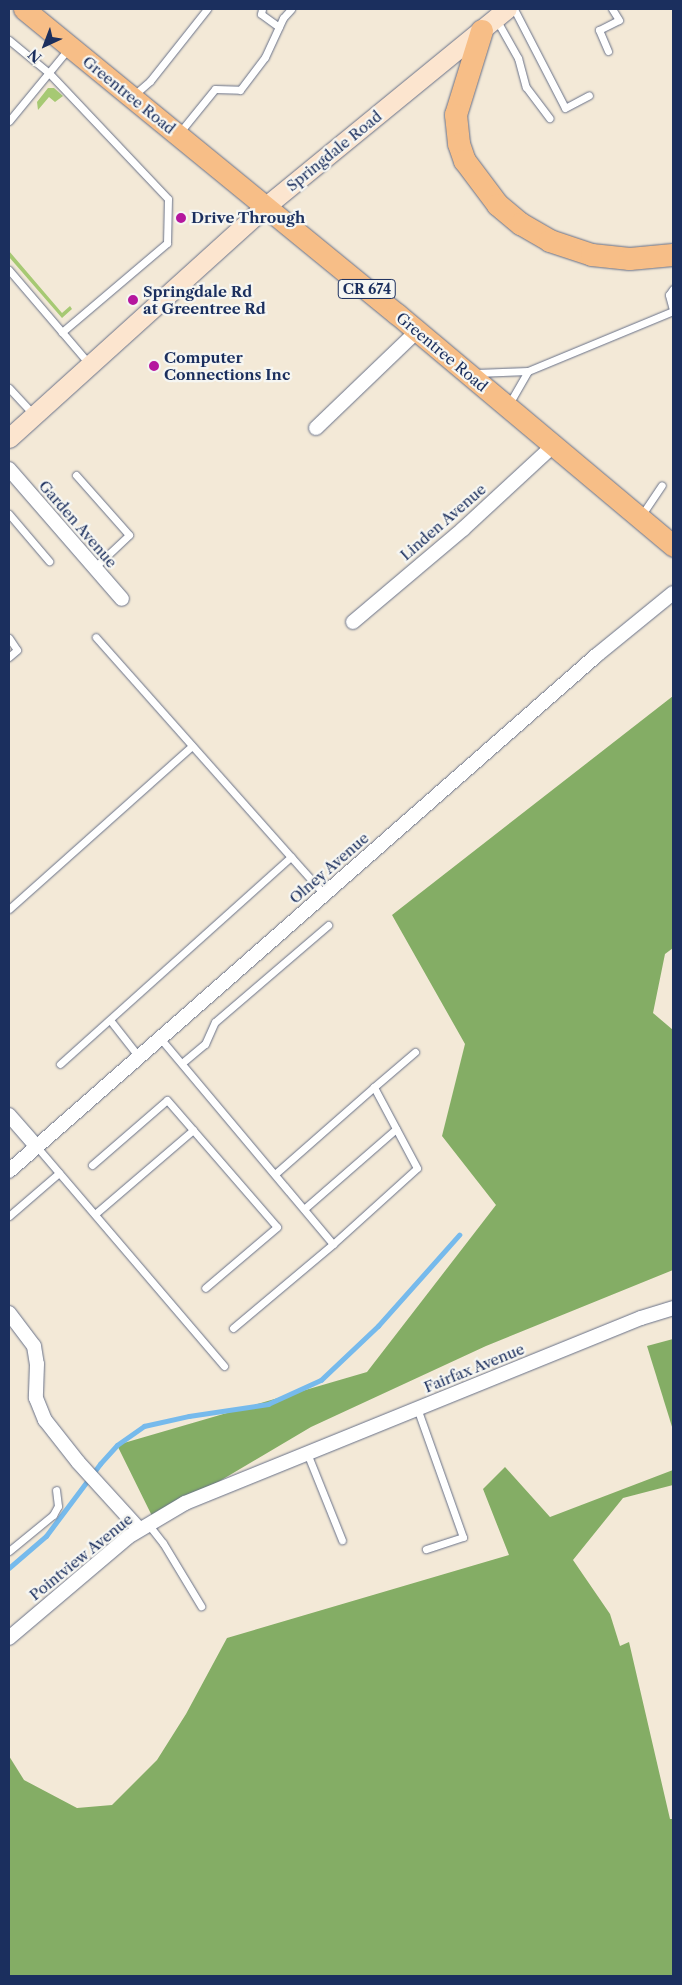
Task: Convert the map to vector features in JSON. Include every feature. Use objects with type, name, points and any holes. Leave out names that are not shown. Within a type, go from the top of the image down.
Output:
[{"type":"highway","points":[[495,19],[456,115],[459,144],[465,161],[498,205],[521,224],[550,241],[592,255],[630,260],[673,255]]},
{"type":"main road","name":"Greentree Road","points":[[24,9],[508,406],[673,546]]},
{"type":"main road","name":"Springdale Road","points":[[9,438],[266,206],[495,19]]},
{"type":"street","points":[[316,428],[417,331]]},
{"type":"street","name":"Linden Avenue","points":[[353,622],[462,529],[554,445]]},
{"type":"street","name":"Garden Avenue","points":[[9,469],[122,600]]},
{"type":"street","name":"Olney Avenue","points":[[9,1171],[597,655],[673,593]]},
{"type":"street","points":[[9,1115],[37,1147]]},
{"type":"street","name":"Fairfax Avenue","points":[[288,1461],[641,1318],[673,1308]]},
{"type":"street","points":[[9,1314],[26,1333],[36,1353],[36,1398],[45,1420],[78,1462],[143,1526]]},
{"type":"street","name":"Pointview Avenue","points":[[9,1638],[143,1526],[185,1503],[288,1461]]},
{"type":"lane","points":[[132,97],[150,81],[207,9]]},
{"type":"lane","points":[[262,9],[261,14],[279,27]]},
{"type":"lane","points":[[178,134],[214,88],[240,90],[265,57],[279,27],[291,9]]},
{"type":"lane","points":[[514,9],[565,108],[589,95]]},
{"type":"lane","points":[[608,51],[599,30],[618,20],[612,9]]},
{"type":"lane","points":[[495,19],[518,58],[526,87],[549,118]]},
{"type":"lane","points":[[9,40],[49,73],[168,199],[167,243],[62,332]]},
{"type":"lane","points":[[9,121],[70,47]]},
{"type":"lane","points":[[9,270],[90,365]]},
{"type":"lane","points":[[468,373],[528,371],[673,310],[669,296],[673,289]]},
{"type":"lane","points":[[508,406],[528,371]]},
{"type":"lane","points":[[9,388],[34,415]]},
{"type":"lane","points":[[76,475],[129,535],[94,568]]},
{"type":"lane","points":[[640,517],[662,485]]},
{"type":"lane","points":[[9,514],[49,561]]},
{"type":"lane","points":[[96,637],[324,894]]},
{"type":"lane","points":[[9,638],[16,650],[9,657]]},
{"type":"lane","points":[[9,909],[192,746]]},
{"type":"lane","points":[[60,1064],[291,857]]},
{"type":"lane","points":[[182,1063],[205,1044],[215,1022],[328,926]]},
{"type":"lane","points":[[110,1020],[139,1057]]},
{"type":"lane","points":[[160,1038],[333,1244]]},
{"type":"lane","points":[[275,1174],[415,1052]]},
{"type":"lane","points":[[233,1328],[333,1244],[417,1168],[374,1088]]},
{"type":"lane","points":[[92,1164],[167,1100],[277,1227],[205,1288]]},
{"type":"lane","points":[[304,1209],[396,1129]]},
{"type":"lane","points":[[95,1214],[193,1130]]},
{"type":"lane","points":[[37,1147],[224,1366]]},
{"type":"lane","points":[[9,1216],[59,1173]]},
{"type":"lane","points":[[417,1408],[463,1538],[426,1548]]},
{"type":"lane","points":[[307,1453],[342,1540]]},
{"type":"lane","points":[[9,1551],[53,1515],[58,1506],[56,1490]]},
{"type":"lane","points":[[143,1526],[163,1543],[201,1606]]},
{"type":"green space","points":[[48,88],[54,88],[63,96],[55,102],[49,97],[38,110],[37,102]]},
{"type":"green space","points":[[9,251],[62,313],[70,306],[72,309],[62,318],[9,257]]},
{"type":"green space","points":[[673,696],[673,948],[665,954],[653,1013],[673,1030],[673,1270],[486,1346],[311,1427],[154,1520],[117,1445],[367,1372],[496,1205],[442,1136],[465,1044],[392,915]]},
{"type":"green space","points":[[673,1339],[673,1430],[647,1346]]},
{"type":"green space","points":[[505,1467],[550,1517],[673,1470],[673,1485],[623,1498],[573,1560],[610,1614],[620,1646],[629,1642],[670,1819],[673,1819],[673,1976],[9,1976],[9,1756],[24,1780],[77,1808],[112,1805],[157,1760],[186,1714],[227,1638],[509,1555],[483,1489]]},
{"type":"waterway","points":[[9,1568],[46,1536],[100,1464],[117,1445],[144,1426],[189,1416],[268,1404],[321,1380],[378,1326],[459,1235]]},
{"type":"place","name":"Drive Through","points":[[181,218]]},
{"type":"place","name":"Springdale Rd at Greentree Rd","points":[[133,300]]},
{"type":"place","name":"Computer Connections Inc","points":[[154,366]]}]
